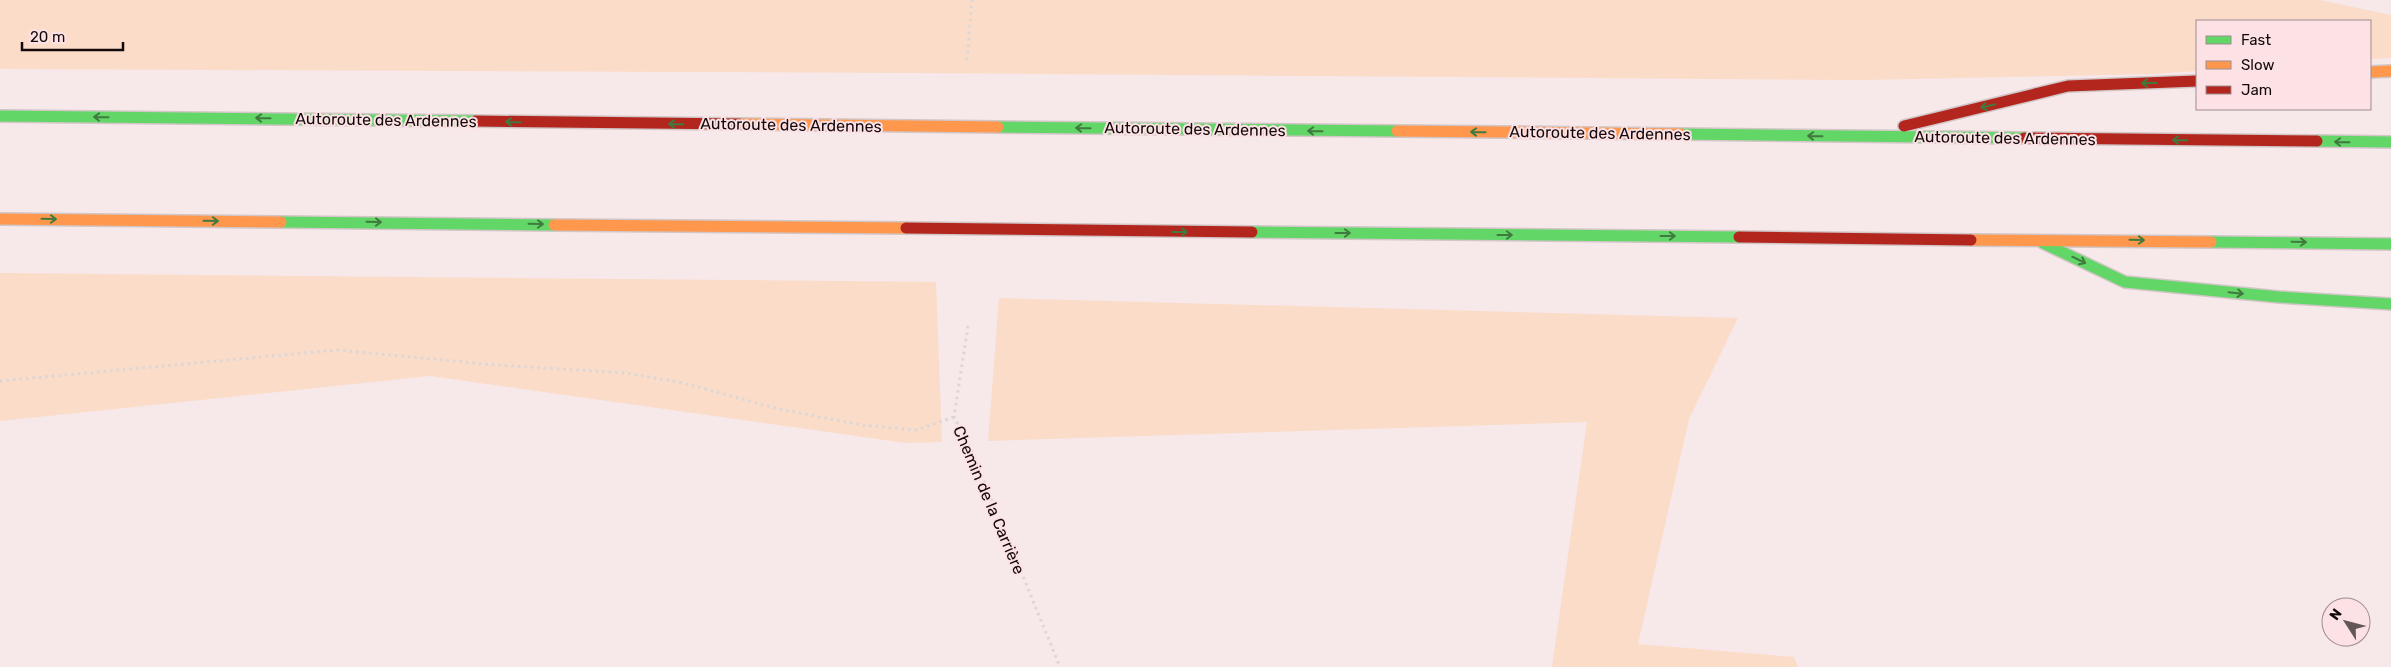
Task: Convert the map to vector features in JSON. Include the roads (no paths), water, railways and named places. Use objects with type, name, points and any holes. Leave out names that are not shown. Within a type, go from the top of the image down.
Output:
[{"type":"highway","points":[[2371,72],[2391,71]]},
{"type":"highway","points":[[1864,136],[2068,86],[2196,81]]},
{"type":"highway","name":"Autoroute des Ardennes","points":[[0,116],[2391,142]]},
{"type":"highway","points":[[0,218],[1132,232],[2035,239],[2391,244]]},
{"type":"highway","points":[[2035,239],[2124,282],[2279,297],[2391,304]]}]
